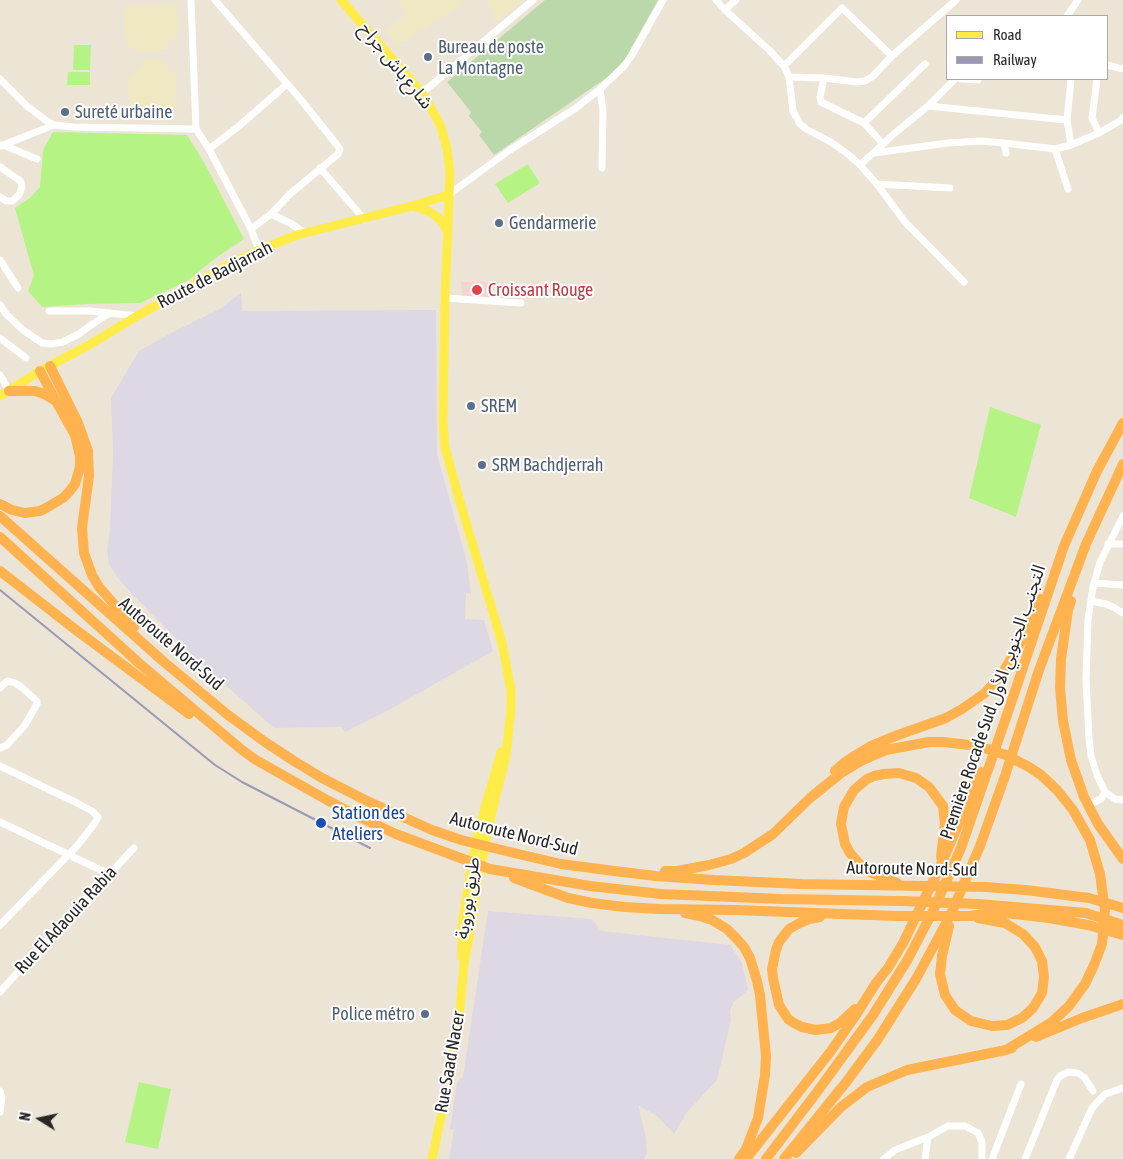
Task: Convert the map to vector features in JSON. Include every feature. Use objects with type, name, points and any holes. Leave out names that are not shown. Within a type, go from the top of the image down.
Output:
[{"type":"highway","points":[[50,366],[78,422],[88,451],[89,476],[82,528],[84,554],[88,566],[105,595],[164,662]]},
{"type":"highway","points":[[0,504],[18,512],[40,511],[63,498],[75,484],[80,466],[80,456],[75,435],[40,371]]},
{"type":"highway","points":[[4,394],[35,391],[56,401]]},
{"type":"highway","name":"Première Rocade Sud التجنب الجنوبي الأول","points":[[766,1159],[873,1015],[912,951],[933,911],[961,848],[1010,709],[1064,546],[1097,471],[1123,423]]},
{"type":"highway","name":"Première Rocade Sud التجنب الجنوبي الأول","points":[[784,1159],[878,1039],[916,979],[951,914],[980,846],[1039,670],[1086,544],[1123,464]]},
{"type":"highway","name":"Autoroute Nord-Sud","points":[[0,516],[164,662],[228,715],[265,742],[322,778],[364,800],[432,830],[461,840],[569,865],[656,876],[800,884],[984,887],[1089,898],[1120,907]]},
{"type":"highway","name":"Autoroute Nord-Sud","points":[[0,537],[113,640],[256,760],[357,816],[396,834],[490,869],[590,886],[661,894],[978,904],[1086,913],[1120,929]]},
{"type":"highway","points":[[1086,544],[1068,610],[1061,659],[1060,688],[1063,721],[1071,760],[1088,805],[1098,824],[1123,859]]},
{"type":"highway","points":[[622,872],[677,871],[731,860],[760,844],[773,834],[835,772],[856,755],[881,741],[946,718],[985,693],[1002,674],[1022,640],[1064,546]]},
{"type":"highway","points":[[0,571],[127,669],[242,750]]},
{"type":"highway","points":[[746,1159],[831,1051],[903,943],[939,869],[1010,709]]},
{"type":"highway","points":[[810,798],[851,766],[886,750],[929,742],[943,742],[978,746],[1006,755],[1041,775],[1057,790],[1073,810],[1090,840],[1100,874],[1105,910],[1102,944],[1085,984],[1069,1006],[1052,1022],[1006,1050]]},
{"type":"highway","points":[[905,886],[863,868],[845,844],[841,824],[844,807],[854,790],[867,779],[884,774],[899,773],[922,782],[935,794],[943,806],[945,824],[939,869]]},
{"type":"highway","points":[[490,869],[568,898],[624,907],[896,916],[970,916],[997,912],[1120,929]]},
{"type":"highway","points":[[660,909],[708,918],[719,924],[744,947],[754,968],[760,995],[766,1056],[765,1075],[758,1118],[746,1149],[739,1159]]},
{"type":"highway","points":[[868,914],[809,919],[789,929],[779,942],[772,969],[779,1005],[788,1019],[802,1027],[816,1030],[831,1028],[841,1022],[868,996]]},
{"type":"highway","points":[[951,914],[940,974],[945,995],[955,1010],[971,1021],[992,1026],[1006,1025],[1022,1018],[1033,1008],[1042,992],[1044,977],[1042,961],[1035,947],[1024,934],[1005,923],[970,916]]},
{"type":"highway","points":[[790,1159],[841,1106],[867,1087],[907,1070],[1006,1050],[1082,1018],[1118,1004],[1123,1004]]},
{"type":"main road","name":"شارع باش جراح","points":[[341,0],[422,93],[441,127],[447,149],[450,172],[445,298]]},
{"type":"main road","name":"Route de Badjarrah","points":[[4,394],[40,371],[89,345],[137,316],[224,267],[259,250],[305,233],[364,219],[448,195]]},
{"type":"main road","points":[[412,206],[428,211],[436,216],[447,231]]},
{"type":"main road","name":"طريق بوروبة","points":[[445,298],[443,423],[445,447],[504,651],[511,690],[511,709],[507,738],[498,760],[486,819],[473,856],[472,886],[461,940],[464,964]]},
{"type":"main road","name":"Rue Saad Nacer","points":[[432,1159],[451,1066],[460,1008],[464,964]]},
{"type":"street","points":[[191,0],[196,129],[209,149],[252,229],[259,250]]},
{"type":"street","points":[[215,0],[339,147],[338,154],[252,229]]},
{"type":"street","points":[[422,93],[533,0]]},
{"type":"street","points":[[448,195],[510,150],[576,108],[600,89],[624,66],[632,55],[663,0]]},
{"type":"street","points":[[716,0],[784,66],[789,77],[792,105],[800,124],[831,142],[860,165],[877,184],[905,222],[964,282]]},
{"type":"street","points":[[725,10],[736,0]]},
{"type":"street","points":[[789,77],[824,78],[857,82],[865,80],[873,76],[892,56],[956,0]]},
{"type":"street","points":[[1068,15],[1078,0]]},
{"type":"street","points":[[784,66],[842,8],[892,56]]},
{"type":"street","points":[[864,123],[925,64]]},
{"type":"street","points":[[1108,65],[1123,69]]},
{"type":"street","points":[[824,78],[820,97],[821,102],[864,123],[883,144]]},
{"type":"street","points":[[0,79],[27,106],[54,125],[196,129]]},
{"type":"street","points":[[860,165],[928,106],[954,80]]},
{"type":"street","points":[[1071,80],[1067,120],[1071,145]]},
{"type":"street","points":[[1097,80],[1092,118],[1099,133]]},
{"type":"street","points":[[209,149],[239,126],[287,84]]},
{"type":"street","points":[[600,89],[603,111],[602,168]]},
{"type":"street","points":[[928,106],[1067,120]]},
{"type":"street","points":[[874,153],[948,143],[981,142],[1004,142],[1055,149],[1071,145],[1099,133],[1123,118]]},
{"type":"street","points":[[1,146],[54,125]]},
{"type":"street","points":[[1004,142],[1006,153]]},
{"type":"street","points":[[1,146],[37,159]]},
{"type":"street","points":[[1055,149],[1068,189]]},
{"type":"street","points":[[0,167],[19,180],[22,187],[19,195],[12,201],[6,201],[0,197]]},
{"type":"street","points":[[320,168],[364,219]]},
{"type":"street","points":[[877,184],[950,188]]},
{"type":"street","points":[[271,214],[305,233]]},
{"type":"street","points":[[0,260],[18,288]]},
{"type":"street","points":[[445,298],[522,303]]},
{"type":"street","points":[[0,305],[6,314],[23,330],[42,343],[51,344],[73,338],[110,313]]},
{"type":"street","points":[[49,311],[73,310],[137,316]]},
{"type":"street","points":[[0,338],[26,358]]},
{"type":"street","points":[[0,375],[4,394]]},
{"type":"street","points":[[1123,516],[1100,562],[1094,583],[1086,642],[1089,738],[1096,775],[1105,792],[1115,799],[1123,800]]},
{"type":"street","points":[[1108,544],[1123,544]]},
{"type":"street","points":[[1094,583],[1123,585]]},
{"type":"street","points":[[1091,602],[1106,604],[1123,614]]},
{"type":"street","points":[[0,688],[8,681],[15,683],[37,704],[24,725],[7,745],[0,748]]},
{"type":"street","points":[[0,766],[92,811],[98,817],[77,846],[0,924]]},
{"type":"street","points":[[1088,805],[1100,799],[1105,792]]},
{"type":"street","points":[[0,822],[109,874]]},
{"type":"street","name":"Rue El Adaouia Rabia","points":[[0,992],[134,848]]},
{"type":"street","points":[[1024,1159],[1060,1076],[1068,1072],[1078,1073],[1085,1078],[1093,1091]]},
{"type":"street","points":[[992,1159],[1020,1084]]},
{"type":"street","points":[[1069,1159],[1092,1108],[1105,1094],[1123,1088]]},
{"type":"street","points":[[0,1091],[2,1098],[0,1112]]},
{"type":"street","points":[[884,1159],[895,1150],[928,1137],[948,1126],[965,1126],[978,1133],[982,1142],[982,1159]]},
{"type":"street","points":[[925,1159],[928,1137]]},
{"type":"shaded area","points":[[398,0],[462,0],[463,4],[397,45],[384,31],[406,15]]},
{"type":"shaded area","points":[[488,0],[521,0],[522,1],[495,22]]},
{"type":"shaded area","points":[[176,5],[178,28],[176,35],[162,51],[136,52],[125,41],[124,6]]},
{"type":"shaded area","points":[[146,59],[159,59],[176,77],[176,109],[131,121],[128,78]]},
{"type":"shaded area","name":"Croissant Rouge","points":[[461,282],[493,282],[492,298],[462,298]]},
{"type":"shaded area","points":[[241,293],[242,311],[436,310],[437,454],[467,563],[471,594],[466,593],[465,619],[484,620],[493,651],[387,711],[345,732],[342,727],[274,728],[196,659],[133,595],[117,577],[109,564],[107,550],[110,529],[113,454],[111,398],[139,351],[218,310]]},
{"type":"shaded area","points":[[488,911],[592,919],[601,931],[730,945],[742,963],[748,990],[734,1002],[730,1010],[731,1020],[717,1080],[686,1113],[674,1134],[657,1116],[638,1105],[646,1138],[647,1153],[644,1159],[449,1159],[454,1130],[450,1129],[457,1083],[463,1077]]},
{"type":"green space","points":[[545,0],[658,0],[625,59],[612,74],[494,155],[479,135],[482,132],[469,116],[471,112],[447,82]]},
{"type":"green space","points":[[74,45],[91,45],[90,70],[73,70]]},
{"type":"green space","points":[[68,72],[90,72],[90,85],[67,85]]},
{"type":"green space","points":[[53,132],[187,135],[205,164],[244,239],[217,257],[187,281],[140,303],[42,307],[28,291],[34,276],[15,208],[30,198],[40,187],[43,150]]},
{"type":"green space","points":[[528,164],[540,183],[508,203],[495,184]]},
{"type":"green space","points":[[990,407],[1041,425],[1016,517],[969,498]]},
{"type":"green space","points":[[139,1082],[171,1089],[158,1149],[125,1142]]},
{"type":"railway","points":[[0,590],[215,765],[242,782],[370,848]]},
{"type":"place","name":"Bureau de poste La Montagne","points":[[428,57]]},
{"type":"place","name":"Sureté urbaine","points":[[65,112]]},
{"type":"place","name":"Gendarmerie","points":[[499,223]]},
{"type":"place","name":"Croissant Rouge","points":[[477,290]]},
{"type":"place","name":"SREM","points":[[471,406]]},
{"type":"place","name":"SRM Bachdjerrah","points":[[482,465]]},
{"type":"place","name":"Station des Ateliers","points":[[321,823]]},
{"type":"place","name":"Police métro","points":[[425,1014]]}]
